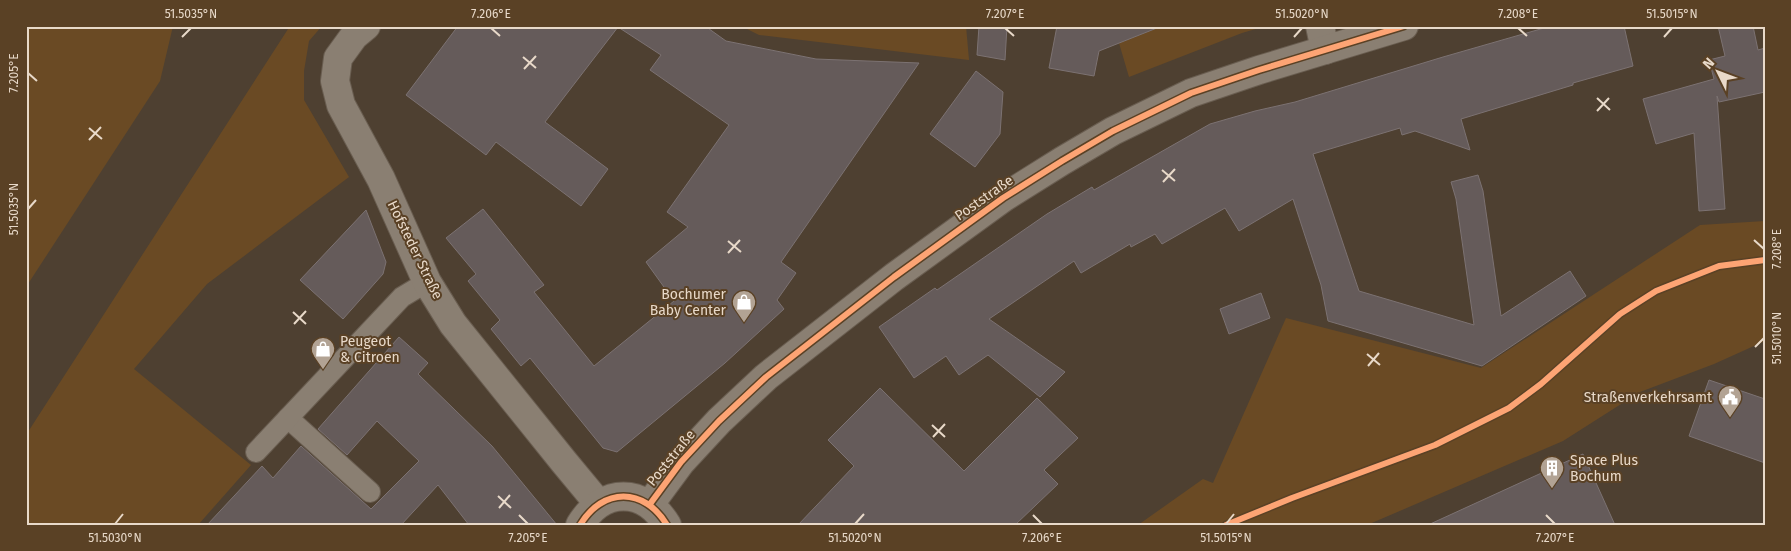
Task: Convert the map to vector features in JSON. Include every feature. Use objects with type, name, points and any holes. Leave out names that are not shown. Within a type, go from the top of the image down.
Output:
[{"type":"street","name":"Hofsteder Straße","points":[[366,26],[354,36],[338,58],[335,81],[341,105],[381,179],[427,282],[453,324],[598,503]]},
{"type":"street","name":"Poststraße","points":[[659,515],[682,462],[719,421],[766,376],[1003,198],[1113,131],[1191,93],[1259,70],[1323,38],[1404,26]]},
{"type":"street","points":[[580,525],[587,513],[598,503],[611,498],[625,496],[638,498],[659,515]]},
{"type":"lane","points":[[256,452],[402,297],[427,282]]},
{"type":"lane","points":[[288,418],[370,492]]},
{"type":"shaded area","points":[[26,26],[173,26],[160,81],[26,287]]},
{"type":"shaded area","points":[[290,26],[322,26],[309,41],[304,71],[304,100],[349,177],[207,284],[134,369],[251,465],[198,525],[26,525],[26,435]]},
{"type":"shaded area","points":[[741,26],[966,26],[969,60],[759,35]]},
{"type":"shaded area","points":[[1163,26],[1266,26],[1242,33],[1129,77],[1119,43]]},
{"type":"shaded area","points":[[1765,221],[1765,341],[1714,364],[1640,392],[1563,441],[1367,525],[1138,525],[1203,479],[1213,483],[1286,318],[1481,368],[1700,225]]},
{"type":"building","points":[[458,26],[705,26],[726,41],[816,59],[919,63],[781,262],[796,273],[777,300],[784,309],[725,363],[617,452],[603,448],[530,358],[521,366],[491,329],[500,320],[468,281],[476,274],[446,238],[483,209],[544,285],[534,292],[594,366],[674,301],[646,262],[688,227],[667,212],[729,125],[650,70],[661,55],[618,27],[545,122],[608,169],[581,206],[496,142],[486,155],[406,95]]},
{"type":"building","points":[[979,26],[1007,26],[1005,60],[977,55]]},
{"type":"building","points":[[1057,26],[1157,26],[1157,28],[1099,51],[1094,76],[1049,68]]},
{"type":"building","points":[[1551,26],[1624,26],[1633,66],[1461,119],[1470,150],[1415,131],[1402,135],[1400,128],[1313,154],[1359,291],[1474,325],[1456,199],[1451,182],[1478,175],[1483,191],[1501,316],[1570,271],[1586,296],[1482,366],[1328,321],[1321,285],[1293,199],[1239,231],[1225,208],[1162,244],[1155,234],[1131,247],[1130,244],[1081,273],[1074,261],[989,319],[1065,372],[1040,397],[988,355],[959,375],[946,356],[914,378],[879,327],[935,288],[937,290],[1047,214],[1092,187],[1094,190],[1210,124],[1295,102]]},
{"type":"building","points":[[1718,26],[1753,26],[1758,50],[1765,48],[1765,92],[1719,102],[1717,96],[1725,209],[1699,211],[1694,133],[1656,144],[1643,99],[1714,79],[1709,60],[1725,56]]},
{"type":"building","points":[[976,71],[1003,92],[1000,134],[975,167],[930,134]]},
{"type":"building","points":[[366,210],[386,262],[383,274],[343,319],[300,280]]},
{"type":"building","points":[[1261,293],[1270,318],[1229,334],[1220,309]]},
{"type":"building","points":[[399,337],[428,363],[418,374],[492,446],[557,525],[469,525],[438,485],[401,525],[207,525],[262,466],[273,478],[301,446],[371,509],[419,461],[377,421],[347,455],[318,429]]},
{"type":"building","name":"Straßenverkehrsamt","points":[[1709,380],[1765,399],[1765,463],[1689,436]]},
{"type":"building","points":[[880,388],[964,471],[1037,398],[1078,438],[1044,470],[1058,484],[1015,525],[798,525],[854,466],[828,440]]},
{"type":"building","name":"Space Plus Bochum","points":[[1583,454],[1615,525],[1428,525]]},
{"type":"cycle path","points":[[650,504],[681,462],[719,421],[766,377],[894,277],[1003,198],[1113,131],[1191,93],[1259,70],[1404,26]]},
{"type":"cycle path","points":[[1226,525],[1292,498],[1435,445],[1509,408],[1541,384],[1620,314],[1656,291],[1719,266],[1765,260]]},
{"type":"cycle path","points":[[580,525],[589,513],[600,504],[612,498],[624,497],[635,498],[647,504],[658,513],[667,525]]},
{"type":"place","name":"Bochumer Baby Center","points":[[744,323]]},
{"type":"place","name":"Peugeot & Citroen","points":[[323,370]]},
{"type":"place","name":"Straßenverkehrsamt","points":[[1730,418]]},
{"type":"place","name":"Space Plus Bochum","points":[[1552,489]]}]
